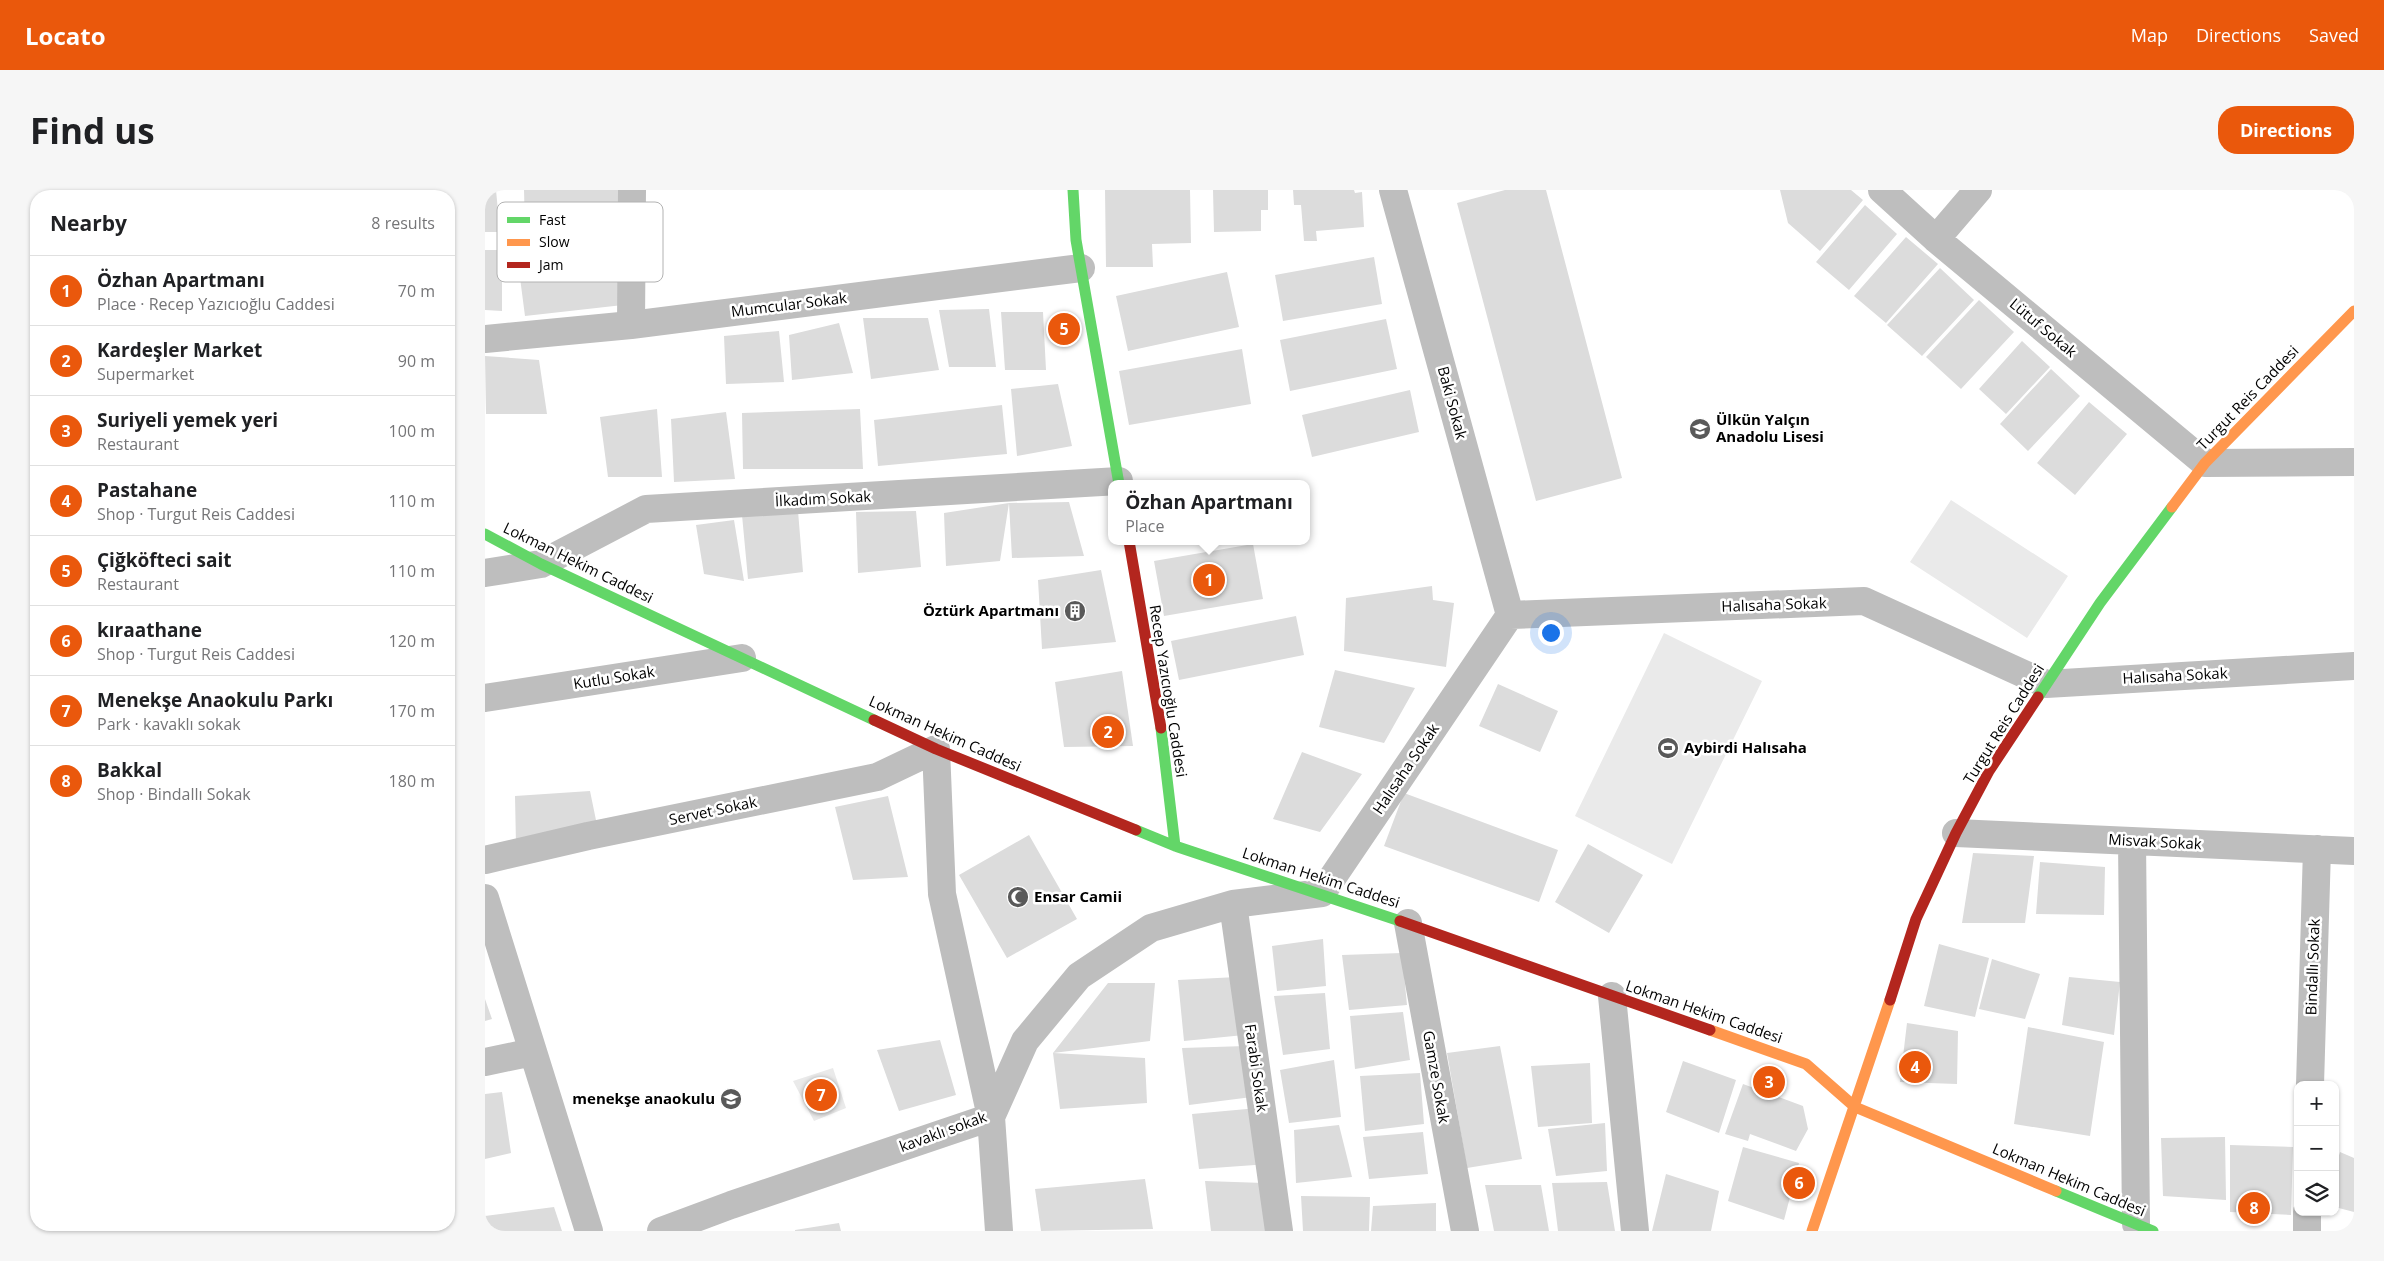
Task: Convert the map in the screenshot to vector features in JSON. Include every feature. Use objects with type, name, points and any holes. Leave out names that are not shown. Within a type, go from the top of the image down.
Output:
[{"type":"street","points":[[1073,190],[1076,240],[1119,480]]},
{"type":"street","name":"Baki Sokak","points":[[1393,190],[1510,615]]},
{"type":"street","name":"Lütuf Sokak","points":[[1882,190],[1936,239],[2205,463]]},
{"type":"street","points":[[1936,239],[1978,190]]},
{"type":"street","name":"Mumcular Sokak","points":[[485,339],[631,325],[1081,268]]},
{"type":"street","points":[[631,282],[631,325]]},
{"type":"street","name":"Turgut Reis Caddesi","points":[[1812,1231],[1855,1107],[1916,919],[1956,833],[1989,771],[2100,602],[2205,463],[2354,311]]},
{"type":"street","points":[[2205,463],[2354,462]]},
{"type":"street","name":"İlkadım Sokak","points":[[485,573],[541,564],[645,509],[1108,483]]},
{"type":"street","name":"Lokman Hekim Caddesi","points":[[485,534],[541,564],[936,749],[1175,846],[1322,893],[1806,1064],[1855,1107],[2108,1222],[2144,1228]]},
{"type":"street","name":"Recep Yazıcıoğlu Caddesi","points":[[1130,545],[1162,734],[1175,846]]},
{"type":"street","name":"Halısaha Sokak","points":[[1322,893],[1510,615],[1864,601],[2046,684],[2354,666]]},
{"type":"street","name":"Kutlu Sokak","points":[[485,698],[742,658]]},
{"type":"street","points":[[936,749],[942,894],[991,1117],[999,1231]]},
{"type":"street","name":"Servet Sokak","points":[[485,860],[588,836],[877,777],[936,749]]},
{"type":"street","name":"Misvak Sokak","points":[[1956,833],[2354,851]]},
{"type":"street","points":[[2132,841],[2144,1228]]},
{"type":"street","name":"Bindallı Sokak","points":[[2310,1081],[2317,849]]},
{"type":"street","name":"kavaklı sokak","points":[[661,1231],[731,1204],[991,1117],[1025,1041],[1079,976],[1151,928],[1233,904],[1322,893]]},
{"type":"street","points":[[485,898],[589,1231]]},
{"type":"street","name":"Farabi Sokak","points":[[1233,904],[1279,1231]]},
{"type":"street","name":"Gamze Sokak","points":[[1408,923],[1465,1231]]},
{"type":"street","points":[[1612,996],[1635,1231]]},
{"type":"street","points":[[485,1062],[533,1052]]},
{"type":"street","points":[[2307,1216],[2307,1231]]},
{"type":"shaded area","points":[[1951,500],[2068,576],[2027,638],[1910,562]]},
{"type":"shaded area","name":"Aybirdi Halısaha","points":[[1664,633],[1762,681],[1672,864],[1575,816]]},
{"type":"shaded area","points":[[833,1068],[846,1108],[814,1121],[793,1081]]},
{"type":"building","points":[[485,190],[496,190],[497,232],[485,232]]},
{"type":"building","points":[[524,190],[618,190],[618,202],[524,202]]},
{"type":"building","points":[[1105,190],[1190,190],[1191,243],[1152,244],[1153,267],[1106,267]]},
{"type":"building","points":[[1213,190],[1268,190],[1268,210],[1261,210],[1261,231],[1214,232]]},
{"type":"building","points":[[1293,190],[1354,190],[1355,193],[1362,192],[1364,227],[1316,231],[1317,241],[1304,241],[1301,205],[1294,205]]},
{"type":"building","points":[[1505,190],[1546,190],[1622,478],[1536,501],[1457,203]]},
{"type":"building","points":[[1780,190],[1851,190],[1863,200],[1820,251],[1788,223]]},
{"type":"building","points":[[1865,205],[1897,234],[1849,290],[1816,262]]},
{"type":"building","points":[[1906,237],[1938,264],[1886,323],[1854,296]]},
{"type":"building","points":[[485,250],[497,250],[497,282],[502,282],[502,311],[485,310]]},
{"type":"building","points":[[1374,257],[1382,304],[1283,321],[1275,275]]},
{"type":"building","points":[[1940,268],[1974,300],[1922,356],[1887,325]]},
{"type":"building","points":[[1227,272],[1239,327],[1128,351],[1116,296]]},
{"type":"building","points":[[521,282],[619,282],[623,305],[525,316]]},
{"type":"building","points":[[1979,300],[2014,332],[1961,389],[1926,357]]},
{"type":"building","points":[[989,309],[996,367],[949,367],[939,310]]},
{"type":"building","points":[[1001,312],[1043,312],[1046,370],[1005,370]]},
{"type":"building","points":[[863,318],[928,318],[939,370],[871,379]]},
{"type":"building","points":[[1386,319],[1397,369],[1290,391],[1280,340]]},
{"type":"building","points":[[839,323],[853,373],[792,380],[789,335]]},
{"type":"building","points":[[779,331],[784,382],[726,384],[724,336]]},
{"type":"building","points":[[2022,341],[2050,367],[2006,414],[1979,389]]},
{"type":"building","points":[[1242,349],[1251,404],[1129,425],[1119,371]]},
{"type":"building","points":[[485,356],[539,360],[547,414],[486,414]]},
{"type":"building","points":[[2051,369],[2080,396],[2028,451],[2000,424]]},
{"type":"building","points":[[1058,384],[1072,446],[1017,456],[1011,389]]},
{"type":"building","points":[[1410,390],[1419,432],[1312,457],[1302,415]]},
{"type":"building","points":[[2089,402],[2127,434],[2075,495],[2037,463]]},
{"type":"building","points":[[1002,405],[1007,454],[878,466],[874,420]]},
{"type":"building","points":[[657,409],[662,477],[608,477],[600,417]]},
{"type":"building","points":[[860,409],[863,469],[743,469],[742,413]]},
{"type":"building","points":[[726,412],[735,479],[674,482],[671,419]]},
{"type":"building","points":[[1069,502],[1084,556],[1012,558],[1009,503]]},
{"type":"building","points":[[1009,503],[1000,561],[946,566],[944,513]]},
{"type":"building","points":[[798,511],[803,572],[748,579],[742,515]]},
{"type":"building","points":[[916,511],[921,567],[858,573],[856,512]]},
{"type":"building","points":[[734,520],[744,581],[704,574],[696,525]]},
{"type":"building","points":[[1253,545],[1263,599],[1164,616],[1154,561]]},
{"type":"building","name":"Öztürk Apartmanı","points":[[1101,570],[1116,642],[1042,649],[1038,580]]},
{"type":"building","points":[[1432,586],[1433,600],[1454,603],[1446,667],[1344,651],[1346,598]]},
{"type":"building","points":[[1296,616],[1304,655],[1179,680],[1171,641]]},
{"type":"building","points":[[1335,670],[1415,688],[1384,743],[1319,727]]},
{"type":"building","points":[[1122,671],[1133,746],[1064,747],[1055,682]]},
{"type":"building","points":[[1498,684],[1558,711],[1540,752],[1479,726]]},
{"type":"building","points":[[1302,752],[1362,774],[1320,832],[1273,819]]},
{"type":"building","points":[[590,791],[597,825],[516,845],[515,796]]},
{"type":"building","points":[[1404,793],[1558,850],[1539,902],[1384,846]]},
{"type":"building","points":[[888,796],[908,877],[853,880],[835,807]]},
{"type":"building","name":"Ensar Camii","points":[[1029,835],[1077,919],[1007,958],[959,875]]},
{"type":"building","points":[[1588,844],[1643,875],[1609,933],[1555,902]]},
{"type":"building","points":[[1973,853],[2034,856],[2025,923],[1962,923]]},
{"type":"building","points":[[2040,862],[2105,867],[2104,915],[2036,914]]},
{"type":"building","points":[[1323,939],[1326,986],[1277,991],[1272,946]]},
{"type":"building","points":[[1939,944],[1989,958],[1975,1017],[1924,1006]]},
{"type":"building","points":[[1402,953],[1407,1005],[1349,1010],[1342,955]]},
{"type":"building","points":[[1992,959],[2040,974],[2025,1019],[1979,1009]]},
{"type":"building","points":[[1237,977],[1244,1035],[1184,1041],[1178,980]]},
{"type":"building","points":[[2069,977],[2120,982],[2114,1035],[2062,1025]]},
{"type":"building","points":[[1108,983],[1155,983],[1150,1041],[1053,1053]]},
{"type":"building","points":[[1325,993],[1330,1049],[1283,1055],[1274,996]]},
{"type":"building","points":[[485,999],[492,1019],[485,1021]]},
{"type":"building","points":[[1403,1012],[1410,1060],[1355,1069],[1350,1016]]},
{"type":"building","points":[[1907,1023],[1958,1031],[1957,1084],[1900,1082]]},
{"type":"building","points":[[2028,1027],[2104,1042],[2090,1136],[2014,1124]]},
{"type":"building","points":[[940,1040],[956,1095],[899,1111],[877,1050]]},
{"type":"building","points":[[1246,1046],[1252,1097],[1189,1105],[1182,1048]]},
{"type":"building","points":[[1500,1046],[1522,1159],[1467,1168],[1447,1053]]},
{"type":"building","points":[[1053,1053],[1145,1058],[1147,1103],[1060,1109]]},
{"type":"building","points":[[1334,1060],[1341,1117],[1289,1123],[1280,1070]]},
{"type":"building","points":[[1683,1061],[1736,1080],[1719,1133],[1666,1112]]},
{"type":"building","points":[[1590,1063],[1592,1123],[1538,1127],[1531,1066]]},
{"type":"building","points":[[1420,1073],[1424,1124],[1365,1131],[1360,1076]]},
{"type":"building","points":[[1743,1084],[1803,1106],[1808,1129],[1796,1151],[1750,1134],[1748,1141],[1725,1134]]},
{"type":"building","points":[[502,1092],[511,1153],[485,1159],[485,1094]]},
{"type":"building","points":[[1258,1108],[1269,1164],[1199,1169],[1192,1114]]},
{"type":"building","points":[[1605,1123],[1607,1171],[1556,1176],[1548,1129]]},
{"type":"building","points":[[1339,1125],[1352,1177],[1296,1183],[1294,1130]]},
{"type":"building","points":[[1423,1132],[1428,1174],[1369,1179],[1363,1137]]},
{"type":"building","points":[[2225,1137],[2226,1200],[2163,1196],[2161,1138]]},
{"type":"building","points":[[2230,1145],[2293,1147],[2291,1215],[2230,1212]]},
{"type":"building","points":[[1743,1147],[1799,1163],[1784,1220],[1728,1201]]},
{"type":"building","points":[[2340,1152],[2354,1158],[2354,1212],[2339,1208]]},
{"type":"building","points":[[1666,1174],[1719,1191],[1711,1231],[1652,1231]]},
{"type":"building","points":[[1145,1179],[1153,1229],[1041,1231],[1035,1189]]},
{"type":"building","points":[[1205,1181],[1264,1183],[1265,1231],[1211,1231]]},
{"type":"building","points":[[1607,1182],[1615,1231],[1558,1231],[1552,1183]]},
{"type":"building","points":[[1485,1185],[1541,1185],[1549,1231],[1494,1231]]},
{"type":"building","points":[[1301,1196],[1370,1197],[1369,1231],[1303,1231]]},
{"type":"building","points":[[1436,1203],[1436,1231],[1371,1231],[1373,1206]]},
{"type":"building","points":[[554,1207],[562,1231],[485,1231],[485,1216]]},
{"type":"building","points":[[839,1223],[841,1231],[795,1231],[795,1230]]},
{"type":"traffic: fast","points":[[1073,190],[1076,240],[1118,480]]},
{"type":"traffic: fast","points":[[2038,697],[2100,603],[2172,507]]},
{"type":"traffic: fast","points":[[485,534],[541,564],[874,720]]},
{"type":"traffic: fast","points":[[1161,728],[1175,846]]},
{"type":"traffic: fast","points":[[1136,830],[1175,846],[1400,921]]},
{"type":"traffic: fast","points":[[2056,1191],[2153,1231]]},
{"type":"traffic: slow","points":[[2172,507],[2205,463],[2354,311]]},
{"type":"traffic: slow","points":[[1812,1231],[1890,1000]]},
{"type":"traffic: slow","points":[[1710,1030],[1806,1064],[1855,1107],[2056,1191]]},
{"type":"traffic: jam","points":[[1130,545],[1161,728]]},
{"type":"traffic: jam","points":[[1890,1000],[1916,919],[1956,833],[1989,771],[2038,697]]},
{"type":"traffic: jam","points":[[874,720],[936,749],[1136,830]]},
{"type":"traffic: jam","points":[[1400,921],[1710,1030]]},
{"type":"place","name":"Çiğköfteci sait","points":[[1064,329]]},
{"type":"place","name":"Ülkün Yalçın Anadolu Lisesi","points":[[1700,429]]},
{"type":"place","name":"Özhan Apartmanı","points":[[1209,580]]},
{"type":"place","name":"Öztürk Apartmanı","points":[[1075,611]]},
{"type":"place","name":"Kardeşler Market","points":[[1108,732]]},
{"type":"place","name":"Aybirdi Halısaha","points":[[1668,748]]},
{"type":"place","name":"Ensar Camii","points":[[1018,897]]},
{"type":"place","name":"Pastahane","points":[[1915,1067]]},
{"type":"place","name":"Suriyeli yemek yeri","points":[[1769,1082]]},
{"type":"place","name":"Menekşe Anaokulu Parkı","points":[[821,1095]]},
{"type":"place","name":"menekşe anaokulu","points":[[731,1099]]},
{"type":"place","name":"kıraathane","points":[[1799,1183]]},
{"type":"place","name":"Bakkal","points":[[2254,1208]]}]
